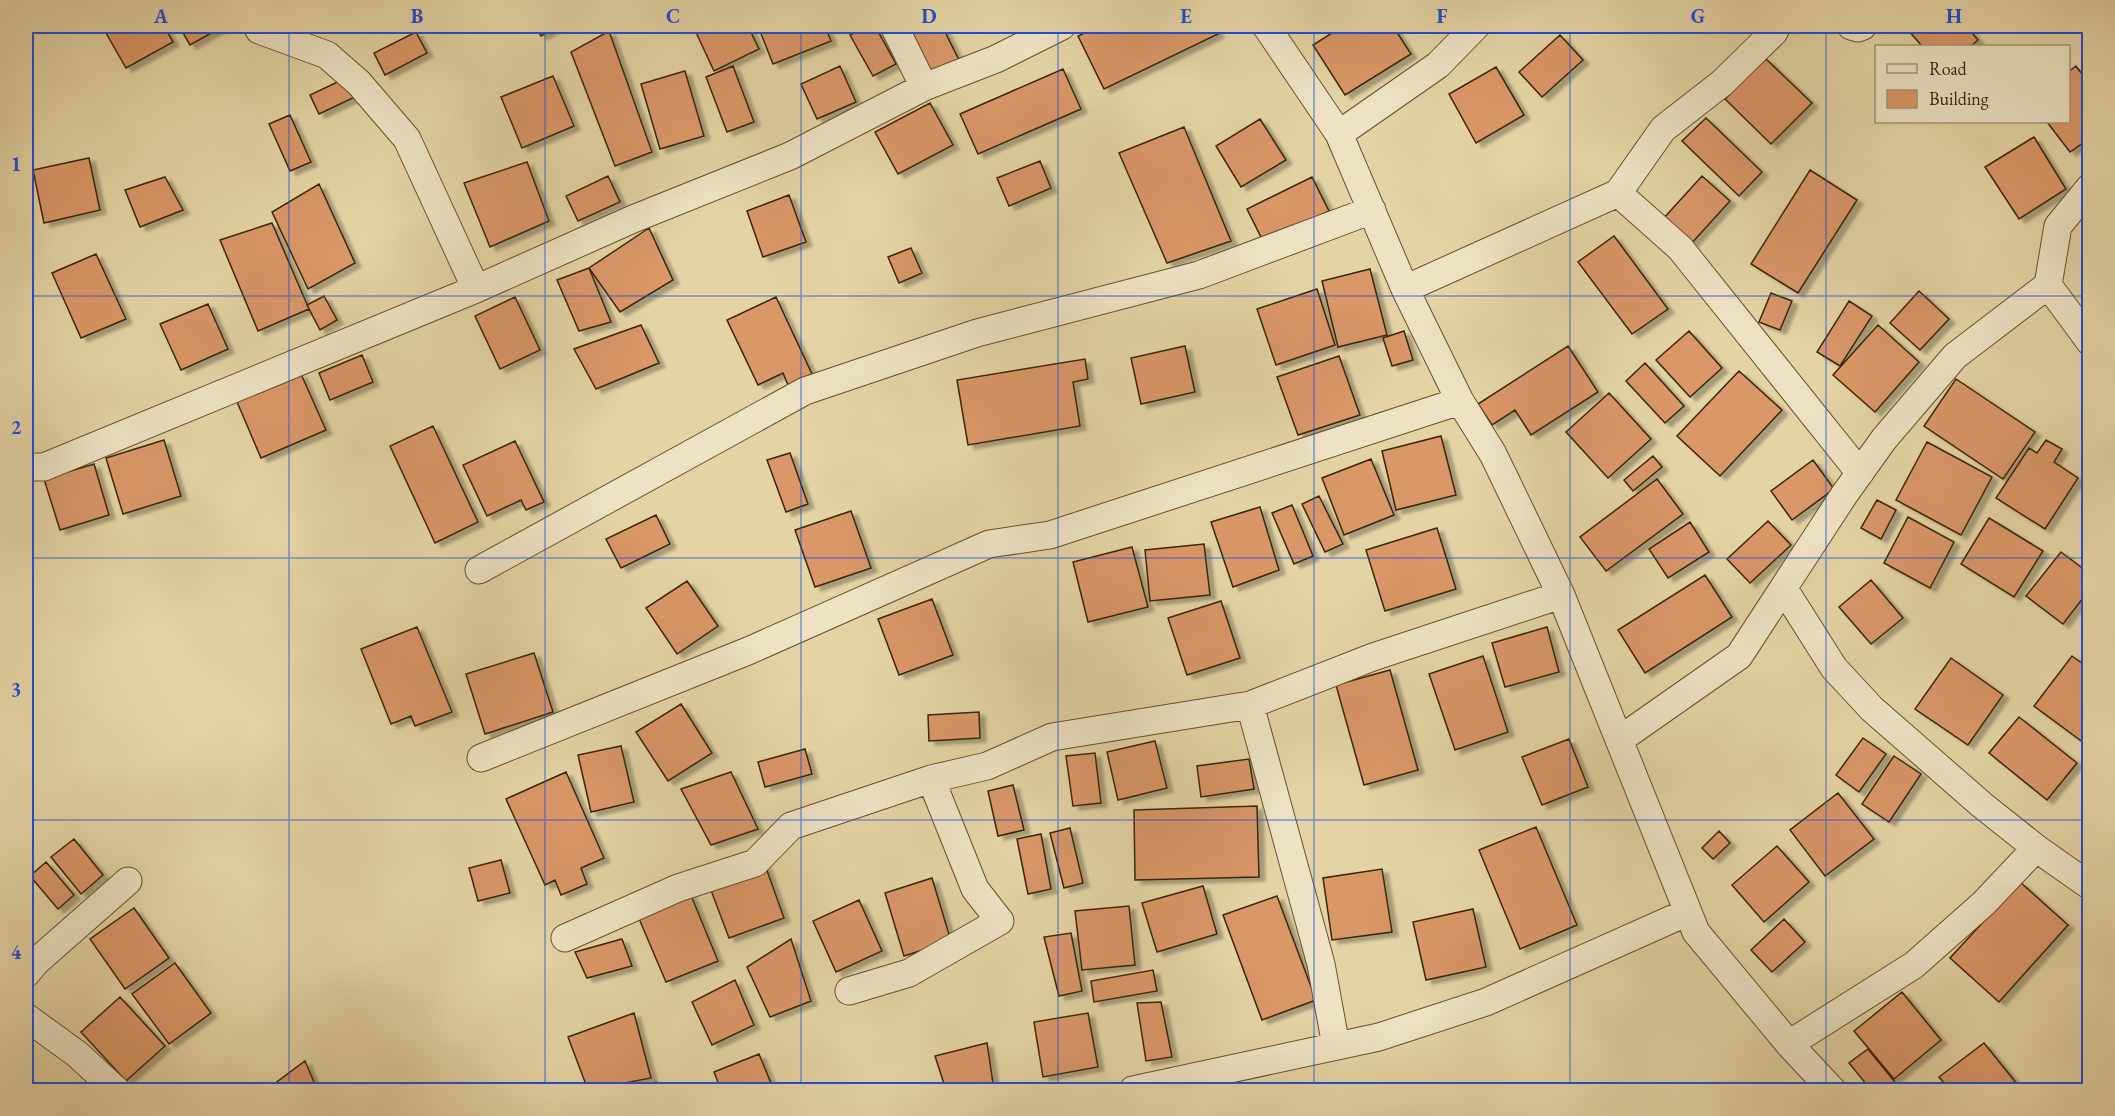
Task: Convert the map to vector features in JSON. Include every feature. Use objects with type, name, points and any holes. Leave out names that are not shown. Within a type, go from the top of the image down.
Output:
[{"type":"street","points":[[257,26],[259,30],[327,55],[359,83],[406,139],[476,290]]},
{"type":"street","points":[[894,26],[924,87]]},
{"type":"street","points":[[26,467],[44,467],[476,290],[633,219],[790,156],[924,87],[996,59],[1062,26]]},
{"type":"street","points":[[1266,26],[1340,134],[1405,290],[1460,401],[1493,454],[1561,595],[1696,932],[1789,1044],[1832,1090]]},
{"type":"street","points":[[1340,134],[1438,65],[1476,26]]},
{"type":"street","points":[[1405,290],[1618,193],[1663,129],[1722,83],[1774,32],[1777,26]]},
{"type":"street","points":[[1851,26],[1858,28],[1863,26]]},
{"type":"street","points":[[1619,740],[1739,656],[1844,495],[1884,439],[1955,356],[2048,285],[2058,226],[2090,187]]},
{"type":"street","points":[[1618,193],[1680,248],[1860,473]]},
{"type":"street","points":[[479,570],[805,391],[977,333],[1199,275],[1372,210]]},
{"type":"street","points":[[2048,285],[2090,342]]},
{"type":"street","points":[[481,758],[748,651],[989,544],[1050,536],[1460,401]]},
{"type":"street","points":[[1784,589],[1834,668],[1872,709],[1982,805],[2036,848],[2090,886]]},
{"type":"street","points":[[565,938],[678,888],[755,862],[791,826],[931,779],[987,766],[1052,737],[1250,705],[1372,657],[1561,595]]},
{"type":"street","points":[[1250,705],[1321,964],[1336,1046]]},
{"type":"street","points":[[849,991],[909,973],[1000,921],[975,889],[931,779]]},
{"type":"street","points":[[1789,1044],[1914,965],[1984,903],[2036,848]]},
{"type":"street","points":[[26,974],[37,961],[128,881]]},
{"type":"street","points":[[1133,1090],[1378,1037],[1486,1002],[1688,912]]},
{"type":"street","points":[[26,1017],[77,1054],[116,1090]]},
{"type":"building","points":[[102,26],[164,26],[173,42],[126,68]]},
{"type":"building","points":[[179,26],[224,26],[190,45]]},
{"type":"building","points":[[535,26],[558,26],[541,36]]},
{"type":"building","points":[[693,26],[748,26],[759,49],[714,71]]},
{"type":"building","points":[[758,26],[825,26],[831,41],[773,64]]},
{"type":"building","points":[[868,26],[875,26],[896,64],[873,76],[850,35]]},
{"type":"building","points":[[909,26],[942,26],[959,60],[932,73]]},
{"type":"building","points":[[1100,26],[1214,26],[1218,34],[1104,89],[1078,36]]},
{"type":"building","points":[[1343,26],[1393,26],[1411,54],[1345,95],[1313,45]]},
{"type":"building","points":[[1910,26],[1966,26],[1978,40],[1972,45],[1921,45],[1907,29]]},
{"type":"building","points":[[609,31],[652,152],[615,166],[571,52]]},
{"type":"building","points":[[416,32],[427,53],[385,75],[374,53]]},
{"type":"building","points":[[1560,35],[1583,60],[1542,97],[1519,72]]},
{"type":"building","points":[[1765,58],[1812,103],[1771,144],[1725,99]]},
{"type":"building","points":[[733,66],[754,122],[727,132],[706,77]]},
{"type":"building","points":[[840,66],[856,102],[817,119],[801,84]]},
{"type":"building","points":[[2076,66],[2090,85],[2090,138],[2070,152],[2048,123],[2070,123],[2070,70]]},
{"type":"building","points":[[1496,67],[1524,115],[1476,143],[1449,94]]},
{"type":"building","points":[[1063,69],[1081,109],[978,154],[960,114]]},
{"type":"building","points":[[685,71],[704,136],[660,149],[641,84]]},
{"type":"building","points":[[553,76],[574,126],[522,148],[501,97]]},
{"type":"building","points":[[348,77],[357,96],[319,114],[310,95]]},
{"type":"building","points":[[930,103],[953,145],[898,174],[875,132]]},
{"type":"building","points":[[290,115],[311,162],[290,171],[269,124]]},
{"type":"building","points":[[1706,118],[1762,172],[1739,196],[1682,141]]},
{"type":"building","points":[[1260,119],[1286,160],[1241,187],[1216,146]]},
{"type":"building","points":[[1184,127],[1231,241],[1167,263],[1119,153]]},
{"type":"building","points":[[2034,137],[2066,189],[2019,219],[1985,167]]},
{"type":"building","points":[[89,158],[100,210],[44,223],[33,170]]},
{"type":"building","points":[[1040,161],[1051,188],[1009,206],[997,178]]},
{"type":"building","points":[[527,162],[549,221],[490,247],[464,183]]},
{"type":"building","points":[[1810,170],[1857,200],[1798,293],[1751,264]]},
{"type":"building","points":[[608,176],[620,202],[578,221],[566,196]]},
{"type":"building","points":[[1702,176],[1730,201],[1690,245],[1663,219]]},
{"type":"building","points":[[165,177],[183,210],[140,227],[125,190]]},
{"type":"building","points":[[1312,177],[1329,211],[1264,243],[1247,209]]},
{"type":"building","points":[[319,184],[355,263],[308,289],[272,212]]},
{"type":"building","points":[[789,195],[806,242],[763,257],[747,211]]},
{"type":"building","points":[[272,223],[309,309],[258,331],[220,240]]},
{"type":"building","points":[[649,228],[673,280],[620,312],[589,268]]},
{"type":"building","points":[[1614,236],[1668,309],[1632,334],[1578,262]]},
{"type":"building","points":[[911,248],[922,273],[899,283],[888,257]]},
{"type":"building","points":[[96,254],[126,319],[81,338],[52,273]]},
{"type":"building","points":[[589,268],[611,322],[579,331],[557,280]]},
{"type":"building","points":[[1370,269],[1387,335],[1338,347],[1322,281]]},
{"type":"building","points":[[1317,289],[1335,345],[1276,365],[1257,309]]},
{"type":"building","points":[[1919,291],[1949,319],[1920,350],[1890,323]]},
{"type":"building","points":[[1771,293],[1792,301],[1780,330],[1759,322]]},
{"type":"building","points":[[324,296],[337,320],[320,330],[307,305]]},
{"type":"building","points":[[515,297],[540,350],[500,369],[475,316]]},
{"type":"building","points":[[776,297],[812,374],[788,385],[783,373],[758,385],[727,320]]},
{"type":"building","points":[[1849,301],[1872,316],[1840,366],[1817,352]]},
{"type":"building","points":[[208,304],[228,349],[181,370],[160,324]]},
{"type":"building","points":[[641,325],[659,363],[596,389],[574,349]]},
{"type":"building","points":[[1878,325],[1919,362],[1875,412],[1833,375]]},
{"type":"building","points":[[1404,331],[1413,360],[1392,366],[1383,338]]},
{"type":"building","points":[[1689,331],[1722,368],[1690,397],[1656,360]]},
{"type":"building","points":[[1185,346],[1195,392],[1141,404],[1131,358]]},
{"type":"building","points":[[1568,346],[1598,392],[1531,435],[1515,410],[1492,425],[1478,404]]},
{"type":"building","points":[[362,355],[373,382],[330,400],[319,373]]},
{"type":"building","points":[[1339,356],[1360,415],[1298,435],[1277,377]]},
{"type":"building","points":[[1085,359],[1088,379],[1073,382],[1080,426],[968,445],[957,380]]},
{"type":"building","points":[[1645,363],[1684,406],[1665,423],[1626,381]]},
{"type":"building","points":[[1739,371],[1782,410],[1720,476],[1677,436]]},
{"type":"building","points":[[301,374],[326,430],[261,458],[237,402]]},
{"type":"building","points":[[1956,379],[2035,432],[2003,479],[1924,426]]},
{"type":"building","points":[[1609,393],[1651,439],[1608,478],[1566,432]]},
{"type":"building","points":[[433,426],[478,522],[435,543],[390,446]]},
{"type":"building","points":[[1441,436],[1456,495],[1396,510],[1382,451]]},
{"type":"building","points":[[164,440],[181,496],[123,514],[106,458]]},
{"type":"building","points":[[2046,440],[2062,449],[2054,462],[2078,478],[2045,529],[1996,498],[2029,448],[2037,453]]},
{"type":"building","points":[[515,441],[544,502],[526,510],[521,500],[487,516],[463,465]]},
{"type":"building","points":[[1927,442],[1992,477],[1961,535],[1896,500]]},
{"type":"building","points":[[790,453],[808,504],[786,512],[767,460]]},
{"type":"building","points":[[1653,456],[1662,467],[1633,491],[1624,480]]},
{"type":"building","points":[[1371,459],[1394,515],[1344,535],[1322,478]]},
{"type":"building","points":[[1813,460],[1834,489],[1792,520],[1771,491]]},
{"type":"building","points":[[94,464],[109,515],[60,530],[44,479]]},
{"type":"building","points":[[1657,479],[1683,514],[1606,571],[1580,537]]},
{"type":"building","points":[[1319,496],[1343,544],[1325,552],[1302,504]]},
{"type":"building","points":[[1877,500],[1896,510],[1881,539],[1861,528]]},
{"type":"building","points":[[1292,505],[1313,556],[1294,564],[1272,513]]},
{"type":"building","points":[[1260,507],[1279,570],[1233,587],[1211,522]]},
{"type":"building","points":[[851,511],[871,568],[815,587],[795,530]]},
{"type":"building","points":[[656,515],[670,544],[621,568],[606,539]]},
{"type":"building","points":[[1908,517],[1954,542],[1930,588],[1884,563]]},
{"type":"building","points":[[1989,518],[2043,551],[2014,597],[1961,564]]},
{"type":"building","points":[[1768,521],[1791,545],[1750,583],[1727,559]]},
{"type":"building","points":[[1690,522],[1709,552],[1668,578],[1649,549]]},
{"type":"building","points":[[1437,528],[1456,589],[1385,611],[1366,550]]},
{"type":"building","points":[[1204,544],[1210,595],[1150,601],[1145,550]]},
{"type":"building","points":[[1132,547],[1148,607],[1088,622],[1073,562]]},
{"type":"building","points":[[2061,552],[2090,574],[2090,589],[2063,624],[2026,596]]},
{"type":"building","points":[[1705,575],[1732,617],[1645,673],[1618,630]]},
{"type":"building","points":[[1871,580],[1903,618],[1871,644],[1839,607]]},
{"type":"building","points":[[687,581],[718,626],[677,654],[646,608]]},
{"type":"building","points":[[932,599],[953,655],[899,675],[878,619]]},
{"type":"building","points":[[1221,601],[1240,658],[1187,675],[1168,618]]},
{"type":"building","points":[[417,627],[452,712],[415,726],[411,716],[391,724],[361,649]]},
{"type":"building","points":[[1547,627],[1559,672],[1505,687],[1492,643]]},
{"type":"building","points":[[534,653],[553,712],[485,734],[466,674]]},
{"type":"building","points":[[1483,656],[1508,732],[1455,750],[1429,674]]},
{"type":"building","points":[[2072,656],[2090,669],[2090,736],[2084,743],[2034,706]]},
{"type":"building","points":[[1951,658],[2003,695],[1968,745],[1915,709]]},
{"type":"building","points":[[1390,670],[1418,770],[1364,785],[1336,685]]},
{"type":"building","points":[[681,704],[712,753],[668,781],[636,732]]},
{"type":"building","points":[[979,712],[980,738],[929,741],[928,715]]},
{"type":"building","points":[[2019,717],[2077,763],[2047,800],[1989,753]]},
{"type":"building","points":[[1863,738],[1886,754],[1859,792],[1836,775]]},
{"type":"building","points":[[1569,739],[1588,787],[1542,805],[1522,757]]},
{"type":"building","points":[[1155,741],[1167,788],[1118,800],[1107,752]]},
{"type":"building","points":[[621,746],[634,802],[591,812],[578,755]]},
{"type":"building","points":[[805,749],[812,774],[765,787],[758,762]]},
{"type":"building","points":[[1095,753],[1101,803],[1073,806],[1066,756]]},
{"type":"building","points":[[1894,756],[1921,774],[1889,822],[1862,804]]},
{"type":"building","points":[[1249,759],[1254,789],[1201,797],[1197,766]]},
{"type":"building","points":[[566,772],[604,858],[581,868],[587,884],[561,895],[555,880],[545,885],[506,799]]},
{"type":"building","points":[[731,772],[758,829],[711,845],[681,789]]},
{"type":"building","points":[[1013,785],[1024,830],[998,836],[988,791]]},
{"type":"building","points":[[1838,793],[1874,839],[1825,876],[1790,830]]},
{"type":"building","points":[[1257,806],[1259,877],[1135,880],[1134,810]]},
{"type":"building","points":[[1536,827],[1577,925],[1520,949],[1479,850]]},
{"type":"building","points":[[1070,828],[1083,883],[1064,888],[1050,833]]},
{"type":"building","points":[[1719,831],[1730,843],[1713,859],[1702,848]]},
{"type":"building","points":[[1041,834],[1051,889],[1028,894],[1017,839]]},
{"type":"building","points":[[74,839],[103,875],[81,894],[51,857]]},
{"type":"building","points":[[1777,846],[1809,882],[1764,922],[1732,885]]},
{"type":"building","points":[[501,860],[510,893],[478,901],[469,868]]},
{"type":"building","points":[[46,862],[74,895],[58,909],[30,876]]},
{"type":"building","points":[[765,865],[784,918],[729,938],[709,885]]},
{"type":"building","points":[[1382,869],[1392,932],[1332,940],[1323,878]]},
{"type":"building","points":[[932,878],[951,941],[904,956],[885,893]]},
{"type":"building","points":[[2020,882],[2068,925],[1999,1002],[1950,958]]},
{"type":"building","points":[[1203,886],[1217,934],[1157,952],[1142,903]]},
{"type":"building","points":[[690,893],[718,961],[666,982],[637,914]]},
{"type":"building","points":[[1277,896],[1316,1000],[1262,1020],[1223,915]]},
{"type":"building","points":[[859,900],[882,951],[836,972],[813,921]]},
{"type":"building","points":[[1129,906],[1135,965],[1082,970],[1075,911]]},
{"type":"building","points":[[134,908],[169,958],[125,989],[90,939]]},
{"type":"building","points":[[1473,909],[1486,967],[1426,980],[1413,922]]},
{"type":"building","points":[[1784,919],[1805,942],[1772,972],[1751,950]]},
{"type":"building","points":[[1071,933],[1082,991],[1059,996],[1044,937]]},
{"type":"building","points":[[622,939],[632,966],[587,978],[575,952]]},
{"type":"building","points":[[791,939],[811,1001],[770,1017],[747,967]]},
{"type":"building","points":[[175,963],[211,1013],[169,1044],[132,994]]},
{"type":"building","points":[[1153,970],[1157,991],[1094,1002],[1091,981]]},
{"type":"building","points":[[735,980],[754,1025],[712,1045],[692,1002]]},
{"type":"building","points":[[1902,992],[1941,1040],[1894,1079],[1854,1031]]},
{"type":"building","points":[[120,997],[165,1046],[126,1081],[81,1032]]},
{"type":"building","points":[[1161,1002],[1172,1057],[1146,1061],[1137,1003]]},
{"type":"building","points":[[634,1013],[651,1078],[588,1090],[568,1037]]},
{"type":"building","points":[[1088,1013],[1098,1067],[1043,1077],[1034,1022]]},
{"type":"building","points":[[987,1043],[994,1090],[946,1090],[935,1056]]},
{"type":"building","points":[[1984,1043],[2022,1090],[1950,1090],[1939,1077]]},
{"type":"building","points":[[1868,1049],[1899,1087],[1895,1090],[1871,1090],[1849,1063]]},
{"type":"building","points":[[759,1054],[773,1088],[721,1090],[714,1072]]},
{"type":"building","points":[[305,1061],[314,1082],[309,1090],[266,1090]]},
{"type":"building","points":[[656,1082],[660,1090],[638,1090]]}]
